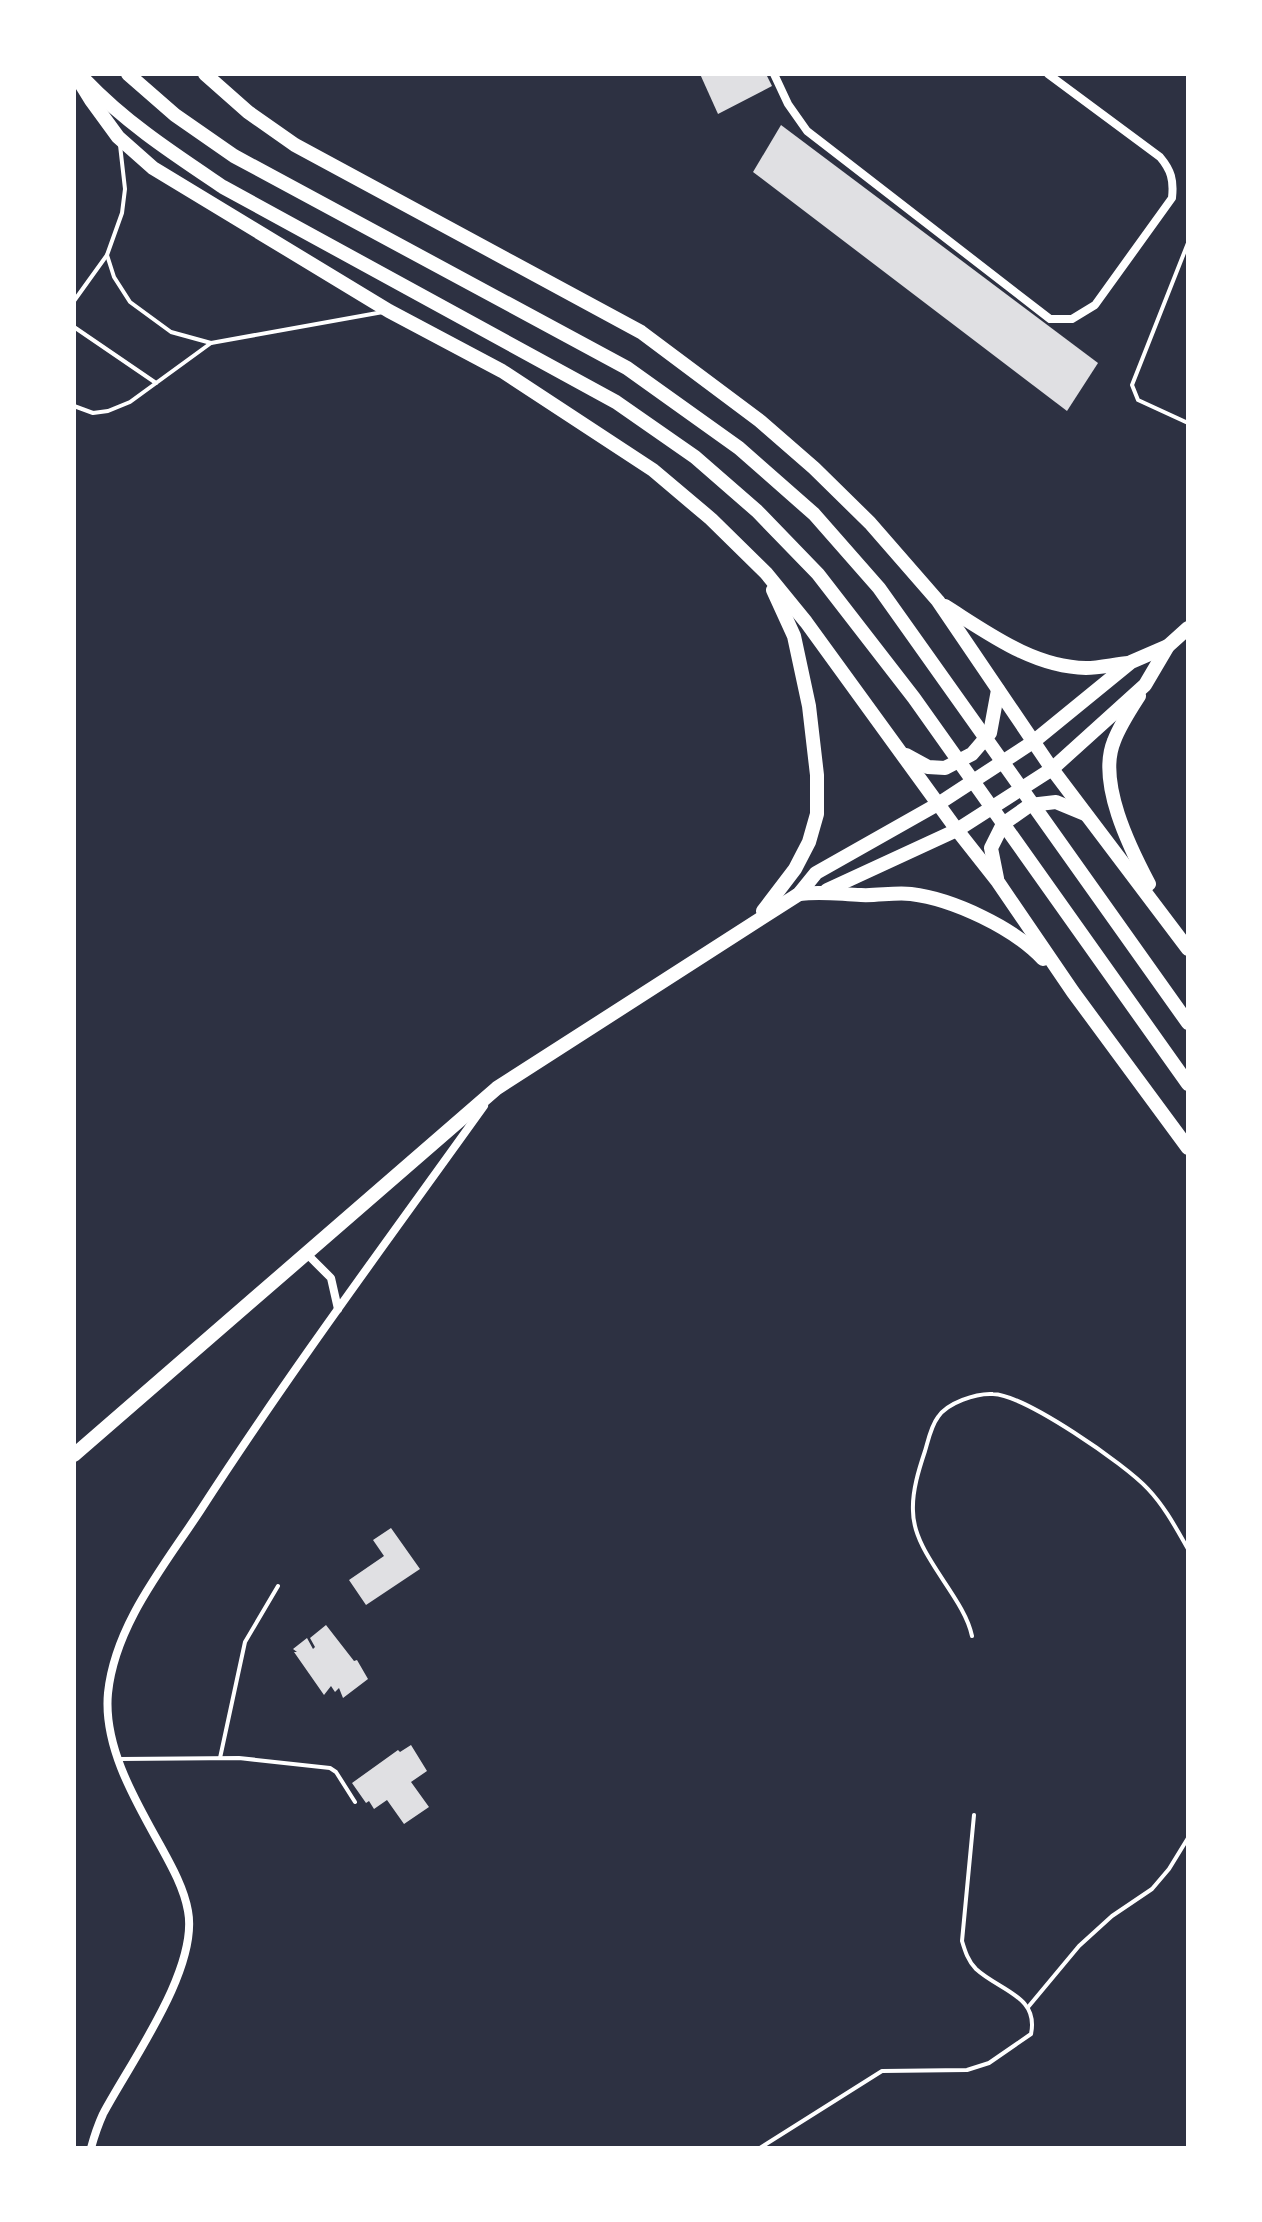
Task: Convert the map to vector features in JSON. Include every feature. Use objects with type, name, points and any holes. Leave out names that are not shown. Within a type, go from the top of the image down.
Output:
[{"type":"main road","points":[[78,74],[91,100],[118,137],[153,168],[389,311],[502,371],[653,470],[711,519],[766,573],[806,622],[998,882],[1073,992],[1188,1148]]},
{"type":"main road","points":[[78,74],[112,108],[223,187],[616,402],[695,457],[757,511],[818,574],[914,698],[1188,1084]]},
{"type":"main road","points":[[128,74],[175,115],[234,156],[627,368],[739,448],[814,514],[879,588],[1188,1023]]},
{"type":"main road","points":[[205,74],[248,112],[295,145],[641,332],[760,421],[814,468],[870,523],[938,601],[1052,769],[1188,949]]},
{"type":"main road","points":[[758,918],[795,869],[809,842],[817,814],[817,775],[803,678],[794,636],[766,573]]},
{"type":"main road","points":[[938,601],[1001,641],[1043,661],[1085,668],[1131,662]]},
{"type":"main road","points":[[1168,920],[1127,842],[1109,776],[1113,743],[1168,646],[1188,628]]},
{"type":"main road","points":[[74,1455],[497,1088],[799,894],[816,873],[938,804],[1033,742],[1131,662],[1168,646]]},
{"type":"main road","points":[[799,894],[827,890],[957,830],[1052,769],[1145,685]]},
{"type":"main road","points":[[901,753],[928,767],[945,768],[972,754],[990,733],[998,690]]},
{"type":"main road","points":[[998,882],[991,848],[1003,824],[1030,805],[1056,802],[1087,815]]},
{"type":"main road","points":[[827,890],[860,895],[911,894],[946,903],[991,922],[1034,950],[1073,992]]},
{"type":"street","points":[[774,74],[788,104],[807,131],[1050,319],[1072,319],[1095,305],[1172,198],[1174,182],[1169,167],[1160,157],[1048,74]]},
{"type":"street","points":[[91,2148],[101,2117],[171,1993],[186,1951],[189,1912],[174,1872],[140,1810],[108,1723],[108,1691],[123,1636],[146,1594],[226,1471],[497,1088]]},
{"type":"street","points":[[306,1253],[331,1278],[338,1309]]},
{"type":"lane","points":[[74,301],[107,255],[122,213],[125,189],[118,137]]},
{"type":"lane","points":[[1188,243],[1132,385],[1138,400],[1188,423]]},
{"type":"lane","points":[[107,255],[114,277],[130,302],[171,332],[211,343],[389,311]]},
{"type":"lane","points":[[74,327],[156,383]]},
{"type":"lane","points":[[74,406],[93,413],[130,402],[211,343]]},
{"type":"lane","points":[[972,1636],[969,1621],[930,1561],[912,1512],[919,1470],[938,1415],[960,1401],[993,1394],[1026,1404],[1081,1437],[1146,1487],[1171,1518],[1188,1549]]},
{"type":"lane","points":[[220,1758],[245,1642],[278,1586]]},
{"type":"lane","points":[[119,1759],[220,1758],[330,1768],[336,1772],[355,1802]]},
{"type":"lane","points":[[760,2148],[882,2071],[967,2070],[989,2063],[1031,2034],[1034,2019],[1029,2006],[976,1969],[967,1957],[962,1941],[974,1815]]},
{"type":"lane","points":[[1029,2006],[1079,1946],[1112,1916],[1152,1889],[1188,1838]]},
{"type":"building","points":[[700,74],[766,74],[772,86],[718,114]]},
{"type":"building","points":[[781,125],[1098,363],[1067,411],[753,172]]},
{"type":"building","points":[[391,1528],[420,1569],[366,1605],[349,1580],[384,1556],[373,1540]]},
{"type":"building","points":[[326,1625],[354,1661],[357,1660],[368,1679],[343,1698],[339,1688],[335,1692],[331,1686],[324,1695],[293,1649],[307,1638],[313,1649],[315,1647],[310,1638]]},
{"type":"building","points":[[411,1745],[427,1771],[411,1782],[429,1807],[404,1824],[387,1800],[374,1809],[352,1783],[398,1750],[400,1752]]}]
